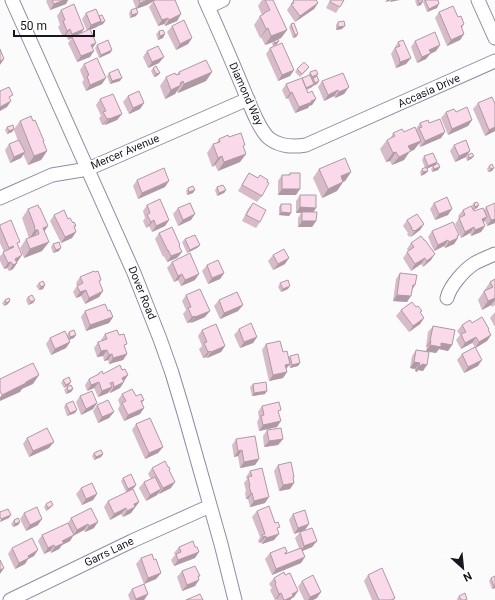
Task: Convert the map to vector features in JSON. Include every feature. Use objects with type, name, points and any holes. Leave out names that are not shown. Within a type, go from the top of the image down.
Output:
[{"type":"street","name":"Dover Road","points":[[12,0],[134,272],[160,339],[172,372],[184,413],[221,544],[235,600]]},
{"type":"street","points":[[207,3],[223,0]]},
{"type":"street","points":[[478,0],[495,38]]},
{"type":"street","name":"Diamond Way","points":[[207,3],[264,134],[270,140],[286,146],[294,147],[306,145],[363,120]]},
{"type":"street","name":"Accasia Drive","points":[[363,120],[495,61]]},
{"type":"street","name":"Mercer Avenue","points":[[0,198],[52,174],[88,169],[248,99]]},
{"type":"street","points":[[447,298],[449,292],[459,277],[469,267],[495,254]]},
{"type":"street","name":"Garrs Lane","points":[[10,600],[132,541],[210,506]]},
{"type":"building","points":[[52,0],[64,0],[54,4]]},
{"type":"building","points":[[139,0],[148,0],[140,3]]},
{"type":"building","points":[[175,0],[181,14],[169,20],[168,18],[162,20],[153,1]]},
{"type":"building","points":[[265,0],[273,0],[287,30],[271,36],[268,28],[266,29],[260,16],[270,10]]},
{"type":"building","points":[[294,0],[316,0],[318,3],[300,16],[291,4],[294,3]]},
{"type":"building","points":[[331,0],[344,0],[340,7],[330,2]]},
{"type":"building","points":[[425,0],[438,0],[439,4],[429,9]]},
{"type":"building","points":[[74,4],[84,29],[72,34],[70,29],[67,31],[61,10]]},
{"type":"building","points":[[453,6],[458,17],[461,16],[464,24],[461,26],[464,34],[451,40],[439,12]]},
{"type":"building","points":[[136,8],[138,13],[132,15],[131,10]]},
{"type":"building","points":[[96,9],[101,21],[91,25],[86,13]]},
{"type":"building","points":[[102,15],[105,21],[100,23],[101,21],[99,16]]},
{"type":"building","points":[[184,20],[192,38],[180,44],[172,26]]},
{"type":"building","points":[[344,21],[345,26],[338,27],[338,22]]},
{"type":"building","points":[[294,23],[298,34],[295,35],[291,24]]},
{"type":"building","points":[[90,29],[96,43],[91,45],[94,51],[81,56],[72,37]]},
{"type":"building","points":[[163,30],[165,34],[160,36],[159,31]]},
{"type":"building","points":[[435,32],[440,45],[429,50],[431,53],[422,57],[415,41]]},
{"type":"building","points":[[108,40],[112,50],[101,55],[97,45]]},
{"type":"building","points":[[403,40],[411,58],[400,62],[395,48],[400,46],[398,42]]},
{"type":"building","points":[[282,43],[294,70],[282,75],[270,48]]},
{"type":"building","points":[[158,46],[164,57],[152,62],[147,51]]},
{"type":"building","points":[[0,49],[4,59],[0,61]]},
{"type":"building","points":[[97,58],[106,78],[90,85],[87,76],[89,75],[84,64]]},
{"type":"building","points":[[206,60],[212,72],[184,84],[183,81],[180,83],[181,85],[171,90],[166,77],[175,73],[176,75],[180,74],[179,72]]},
{"type":"building","points":[[304,62],[309,67],[302,74],[297,69]]},
{"type":"building","points":[[156,66],[160,73],[156,74],[153,68]]},
{"type":"building","points":[[118,69],[122,78],[112,81],[109,73]]},
{"type":"building","points":[[316,70],[318,74],[312,77],[310,72]]},
{"type":"building","points":[[343,73],[349,87],[328,95],[322,81]]},
{"type":"building","points":[[310,75],[314,84],[306,88],[302,78]]},
{"type":"building","points":[[317,76],[319,81],[315,83],[313,78]]},
{"type":"building","points":[[302,78],[308,93],[312,91],[316,99],[299,107],[292,92],[290,93],[286,84]]},
{"type":"building","points":[[9,87],[13,95],[9,97],[11,101],[0,107],[0,91]]},
{"type":"building","points":[[139,91],[144,103],[133,108],[128,96]]},
{"type":"building","points":[[113,94],[122,114],[107,119],[103,112],[106,111],[100,99]]},
{"type":"building","points":[[492,97],[495,104],[495,127],[489,130],[478,103]]},
{"type":"building","points":[[467,107],[472,120],[452,129],[446,112],[454,109],[456,112]]},
{"type":"building","points":[[31,116],[33,121],[35,120],[47,151],[34,156],[20,121]]},
{"type":"building","points":[[440,119],[445,132],[425,141],[419,128],[422,127],[420,123],[428,120],[429,123]]},
{"type":"building","points":[[13,125],[14,129],[9,131],[7,127]]},
{"type":"building","points":[[415,127],[421,141],[408,146],[411,151],[399,157],[396,152],[393,153],[387,140],[395,136],[393,133],[402,129],[404,132]]},
{"type":"building","points":[[241,133],[246,154],[224,162],[222,156],[218,158],[213,144],[220,142],[219,139],[228,135],[229,137]]},
{"type":"building","points":[[19,140],[25,152],[14,157],[9,144]]},
{"type":"building","points":[[466,140],[470,151],[459,156],[454,145]]},
{"type":"building","points":[[433,153],[437,162],[428,166],[424,156]]},
{"type":"building","points":[[472,153],[474,156],[469,158],[468,155]]},
{"type":"building","points":[[345,158],[351,172],[341,176],[343,182],[328,189],[319,169]]},
{"type":"building","points":[[438,163],[440,167],[434,169],[433,166]]},
{"type":"building","points":[[492,164],[494,168],[491,169],[489,166]]},
{"type":"building","points":[[426,167],[428,171],[423,172],[422,169]]},
{"type":"building","points":[[164,168],[169,181],[142,193],[137,180]]},
{"type":"building","points":[[249,173],[258,178],[260,175],[268,180],[267,182],[269,183],[262,196],[242,185]]},
{"type":"building","points":[[290,173],[300,173],[300,189],[282,189],[282,175],[290,175]]},
{"type":"building","points":[[223,185],[226,190],[219,193],[217,187]]},
{"type":"building","points":[[193,186],[195,190],[189,192],[188,188]]},
{"type":"building","points":[[300,195],[316,195],[316,208],[300,207]]},
{"type":"building","points":[[447,197],[452,209],[439,214],[434,203]]},
{"type":"building","points":[[160,199],[169,220],[156,226],[154,220],[151,222],[147,215],[150,213],[147,205]]},
{"type":"building","points":[[477,202],[479,205],[475,207],[474,203]]},
{"type":"building","points":[[190,203],[195,214],[183,220],[178,208]]},
{"type":"building","points":[[253,203],[266,210],[260,222],[246,215]]},
{"type":"building","points":[[495,203],[495,219],[491,220],[486,207]]},
{"type":"building","points":[[281,204],[291,204],[291,213],[281,212]]},
{"type":"building","points":[[38,205],[48,226],[43,228],[49,242],[30,249],[26,239],[39,234],[38,230],[35,230],[28,209]]},
{"type":"building","points":[[471,206],[474,211],[483,208],[487,217],[482,219],[485,226],[475,230],[474,227],[465,232],[459,218],[465,215],[463,210]]},
{"type":"building","points":[[64,210],[68,219],[70,218],[76,226],[74,226],[76,232],[65,237],[54,215]]},
{"type":"building","points":[[302,212],[317,212],[316,221],[302,221]]},
{"type":"building","points":[[417,214],[424,224],[413,231],[407,220]]},
{"type":"building","points":[[11,220],[20,242],[17,243],[22,255],[15,259],[17,263],[13,265],[11,262],[8,263],[3,252],[14,247],[9,248],[0,227],[0,225]]},
{"type":"building","points":[[453,222],[459,235],[457,236],[458,238],[449,242],[448,240],[438,245],[432,231]]},
{"type":"building","points":[[172,227],[182,252],[171,256],[159,233]]},
{"type":"building","points":[[195,235],[200,245],[190,250],[185,239]]},
{"type":"building","points":[[421,236],[435,254],[427,261],[425,258],[415,264],[407,252],[414,247],[411,243]]},
{"type":"building","points":[[59,242],[61,248],[56,250],[53,244]]},
{"type":"building","points":[[284,249],[289,258],[278,264],[273,255]]},
{"type":"building","points":[[190,253],[199,274],[185,280],[182,274],[178,276],[172,262]]},
{"type":"building","points":[[218,260],[224,273],[212,278],[207,265]]},
{"type":"building","points":[[94,271],[98,271],[101,280],[99,281],[103,291],[89,298],[86,290],[80,292],[77,286],[83,283],[80,277]]},
{"type":"building","points":[[400,273],[417,275],[411,296],[397,295]]},
{"type":"building","points":[[495,279],[495,298],[488,301],[484,291],[493,287],[490,282]]},
{"type":"building","points":[[288,280],[290,286],[283,289],[280,283]]},
{"type":"building","points":[[43,281],[45,285],[41,287],[39,283]]},
{"type":"building","points":[[200,289],[210,311],[192,317],[188,308],[191,307],[186,295]]},
{"type":"building","points":[[237,292],[243,305],[224,313],[219,300]]},
{"type":"building","points":[[32,295],[35,300],[31,302],[28,297]]},
{"type":"building","points":[[9,298],[10,301],[6,303],[5,300]]},
{"type":"building","points":[[412,302],[422,311],[420,312],[424,318],[413,326],[401,310]]},
{"type":"building","points":[[105,304],[113,317],[90,325],[85,311]]},
{"type":"building","points":[[482,317],[491,335],[479,342],[476,337],[465,343],[461,334],[466,332],[462,325],[470,320],[472,323]]},
{"type":"building","points":[[251,323],[257,337],[244,342],[239,329]]},
{"type":"building","points":[[216,324],[225,346],[208,352],[204,343],[207,342],[202,330]]},
{"type":"building","points":[[433,326],[455,330],[452,345],[441,343],[441,347],[430,345]]},
{"type":"building","points":[[74,330],[76,335],[70,337],[69,332]]},
{"type":"building","points":[[117,330],[119,335],[124,334],[127,344],[124,345],[127,354],[113,358],[112,354],[109,355],[107,350],[101,351],[98,342],[107,339],[105,334]]},
{"type":"building","points":[[65,331],[70,342],[55,349],[50,338]]},
{"type":"building","points":[[280,341],[283,352],[287,351],[290,364],[285,365],[287,372],[273,375],[266,344]]},
{"type":"building","points":[[475,347],[482,360],[468,367],[462,354]]},
{"type":"building","points":[[416,350],[429,352],[427,365],[422,364],[421,366],[419,365],[420,363],[414,362]]},
{"type":"building","points":[[298,354],[300,363],[292,365],[290,356]]},
{"type":"building","points":[[33,363],[39,375],[2,395],[0,391],[0,379]]},
{"type":"building","points":[[120,365],[122,370],[125,369],[128,375],[122,378],[124,382],[114,387],[113,382],[110,383],[112,387],[102,391],[99,382],[91,385],[89,379],[102,371],[103,374]]},
{"type":"building","points":[[69,377],[71,382],[66,385],[63,380]]},
{"type":"building","points":[[266,382],[267,391],[254,393],[253,384]]},
{"type":"building","points":[[71,385],[73,389],[68,391],[67,387]]},
{"type":"building","points":[[132,389],[136,396],[141,394],[144,400],[141,401],[144,408],[128,415],[122,403],[126,401],[122,394]]},
{"type":"building","points":[[92,391],[97,403],[86,409],[80,396]]},
{"type":"building","points":[[108,400],[114,412],[102,417],[97,405]]},
{"type":"building","points":[[73,401],[77,410],[70,413],[66,404]]},
{"type":"building","points":[[279,402],[281,410],[278,411],[281,421],[263,425],[261,416],[264,415],[262,406]]},
{"type":"building","points":[[150,418],[163,447],[149,453],[136,424]]},
{"type":"building","points":[[47,428],[54,442],[33,451],[27,438]]},
{"type":"building","points":[[281,428],[283,439],[269,441],[267,430]]},
{"type":"building","points":[[255,436],[259,459],[244,462],[242,450],[238,451],[236,439]]},
{"type":"building","points":[[101,450],[103,454],[96,457],[94,453]]},
{"type":"building","points":[[165,461],[175,482],[163,488],[152,468]]},
{"type":"building","points":[[291,462],[294,483],[283,485],[278,465]]},
{"type":"building","points":[[262,468],[269,497],[254,501],[249,486],[248,477],[252,476],[250,471]]},
{"type":"building","points":[[131,474],[136,485],[128,489],[123,478]]},
{"type":"building","points":[[155,477],[161,489],[150,495],[144,482]]},
{"type":"building","points":[[92,483],[97,494],[86,499],[81,488]]},
{"type":"building","points":[[133,489],[139,502],[134,504],[135,507],[127,511],[126,508],[114,514],[108,501]]},
{"type":"building","points":[[51,501],[53,505],[48,508],[46,504]]},
{"type":"building","points":[[269,506],[275,523],[278,522],[280,527],[277,528],[279,534],[266,538],[266,536],[263,537],[262,535],[265,534],[257,511]]},
{"type":"building","points":[[37,507],[42,519],[30,525],[24,513]]},
{"type":"building","points":[[91,508],[98,522],[89,526],[88,524],[77,530],[71,518]]},
{"type":"building","points":[[8,509],[11,515],[1,519],[0,512]]},
{"type":"building","points":[[305,510],[309,524],[298,528],[293,514]]},
{"type":"building","points":[[18,518],[20,522],[15,524],[14,520]]},
{"type":"building","points":[[68,523],[74,535],[62,541],[64,543],[48,548],[42,535]]},
{"type":"building","points":[[312,528],[317,541],[304,546],[300,532]]},
{"type":"building","points":[[32,538],[38,550],[28,556],[29,558],[19,563],[12,548]]},
{"type":"building","points":[[193,541],[199,552],[178,560],[176,554],[181,552],[179,547]]},
{"type":"building","points":[[285,547],[287,552],[285,554],[301,548],[305,557],[276,569],[270,553]]},
{"type":"building","points":[[152,554],[154,560],[156,559],[161,573],[148,578],[141,558]]},
{"type":"building","points":[[0,560],[4,568],[0,570]]},
{"type":"building","points":[[195,566],[200,576],[198,576],[199,580],[187,585],[182,571]]},
{"type":"building","points":[[382,568],[395,598],[391,600],[379,600],[368,575]]},
{"type":"building","points":[[284,572],[285,575],[290,573],[298,591],[292,594],[293,596],[285,600],[281,593],[279,594],[274,578]]},
{"type":"building","points":[[313,575],[321,592],[310,597],[302,581]]},
{"type":"building","points":[[495,576],[495,586],[494,586],[491,578]]},
{"type":"building","points":[[144,584],[148,594],[136,599],[132,589]]},
{"type":"building","points":[[465,593],[467,599],[461,600],[459,596]]},
{"type":"building","points":[[200,594],[203,600],[186,600]]}]
